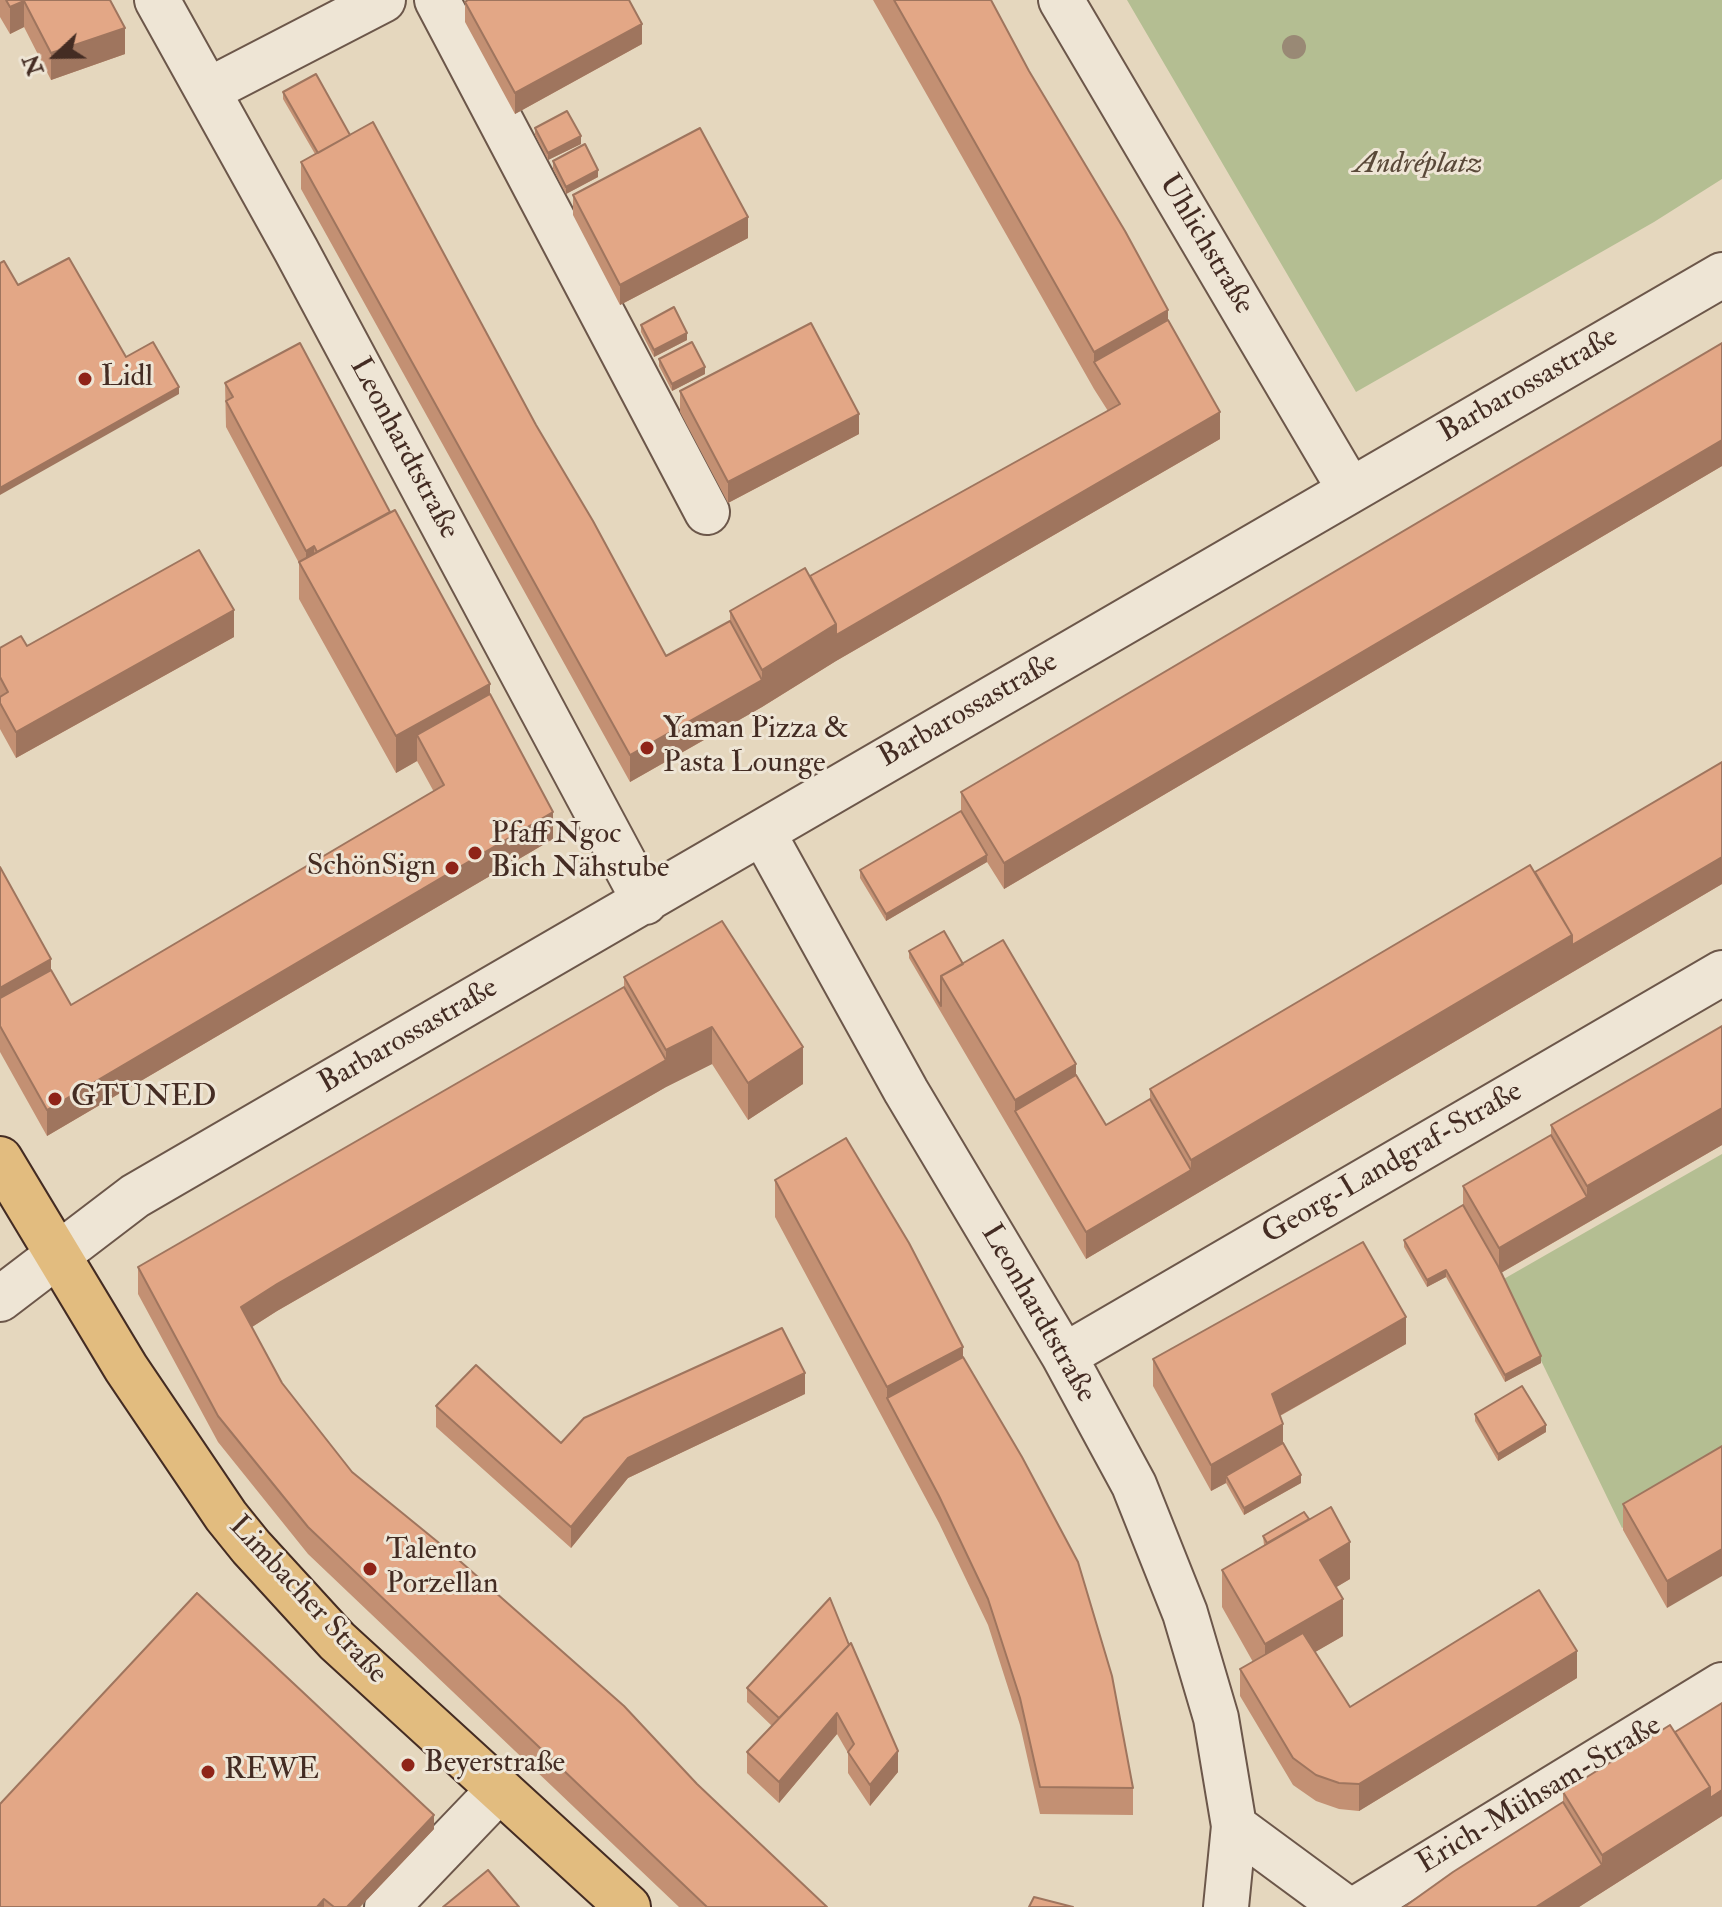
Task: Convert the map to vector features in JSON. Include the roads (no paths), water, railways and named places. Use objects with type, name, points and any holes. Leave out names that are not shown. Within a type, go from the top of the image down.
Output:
[{"type":"main road","name":"Limbacher Straße","points":[[0,1159],[126,1368],[226,1516],[251,1547],[337,1641],[628,1907]]},
{"type":"street","name":"Leonhardtstraße","points":[[157,0],[209,90],[645,902]]},
{"type":"street","points":[[209,90],[383,0]]},
{"type":"street","points":[[437,0],[707,512]]},
{"type":"street","name":"Uhlichstraße","points":[[1061,0],[1350,490]]},
{"type":"street","name":"Barbarossastraße","points":[[58,1256],[135,1196],[1722,275]]},
{"type":"street","name":"Leonhardtstraße","points":[[763,833],[906,1091],[1064,1356],[1134,1485],[1185,1613],[1216,1718],[1234,1826],[1226,1907]]},
{"type":"street","name":"Georg-Landgraf-Straße","points":[[1064,1356],[1722,973]]},
{"type":"street","points":[[0,1299],[58,1256]]},
{"type":"street","name":"Erich-Mühsam-Straße","points":[[1359,1907],[1722,1685]]},
{"type":"street","points":[[387,1907],[499,1790]]},
{"type":"street","points":[[1234,1826],[1344,1907]]},
{"type":"place","name":"Lidl","points":[[85,379]]},
{"type":"place","name":"Yaman Pizza & Pasta Lounge","points":[[647,748]]},
{"type":"place","name":"Pfaff Ngoc Bich Nähstube","points":[[475,853]]},
{"type":"place","name":"SchönSign","points":[[452,868]]},
{"type":"place","name":"GTUNED","points":[[55,1099]]},
{"type":"place","name":"Talento Porzellan","points":[[370,1569]]},
{"type":"place","name":"Beyerstraße","points":[[408,1765]]},
{"type":"place","name":"REWE","points":[[208,1772]]},
{"type":"park label","name":"Andréplatz","points":[[1418,166]]}]
